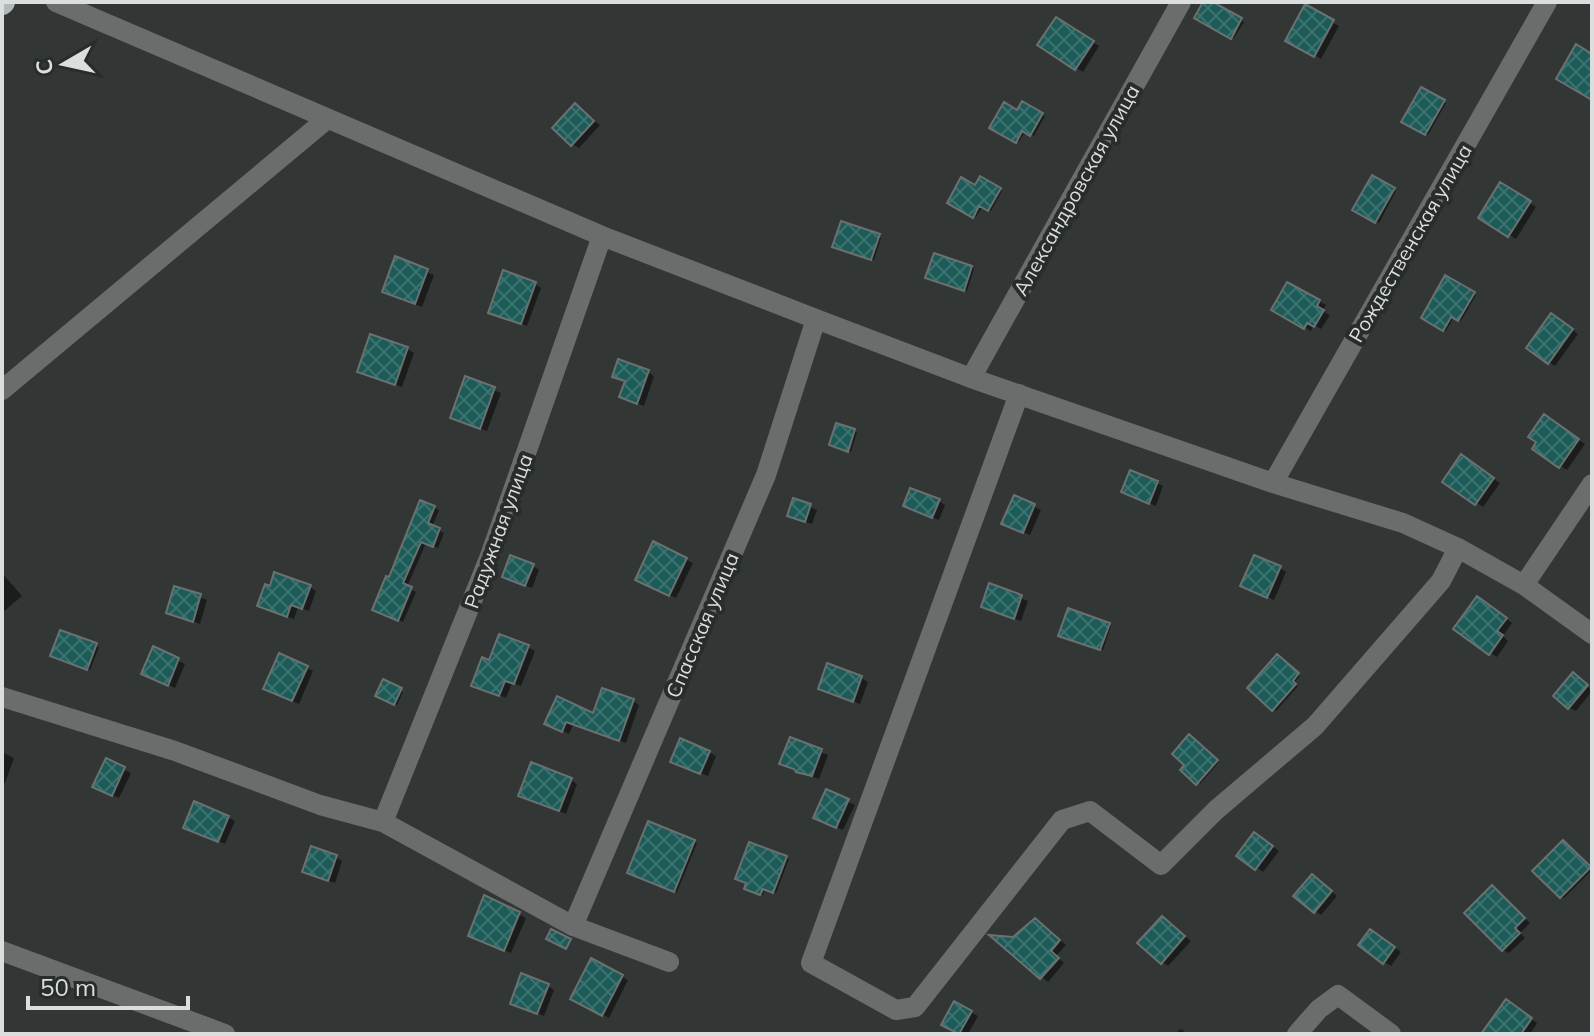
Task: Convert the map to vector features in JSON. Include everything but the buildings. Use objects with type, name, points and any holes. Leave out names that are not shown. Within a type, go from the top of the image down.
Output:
[{"type":"street","points":[[56,2],[602,236],[816,319],[971,378],[1273,483],[1403,523],[1458,548],[1524,585],[1592,634]]},
{"type":"street","name":"Александровская улица","points":[[971,378],[1181,2]]},
{"type":"street","name":"Рождественская улица","points":[[1273,483],[1547,2]]},
{"type":"street","points":[[2,390],[327,119]]},
{"type":"street","name":"Радужная улица","points":[[383,822],[490,556],[602,236]]},
{"type":"street","name":"Спасская улица","points":[[573,926],[766,475],[816,319]]},
{"type":"street","points":[[1019,394],[811,963],[896,1010],[915,1007],[1062,820],[1090,811],[1161,865],[1216,810],[1315,726],[1441,581],[1458,548]]},
{"type":"street","points":[[1524,585],[1592,484]]},
{"type":"street","points":[[2,697],[175,751],[320,805],[383,822],[573,926],[669,962]]},
{"type":"street","points":[[2,951],[225,1034]]},
{"type":"street","points":[[1297,1034],[1319,1009],[1338,995],[1391,1034]]}]
